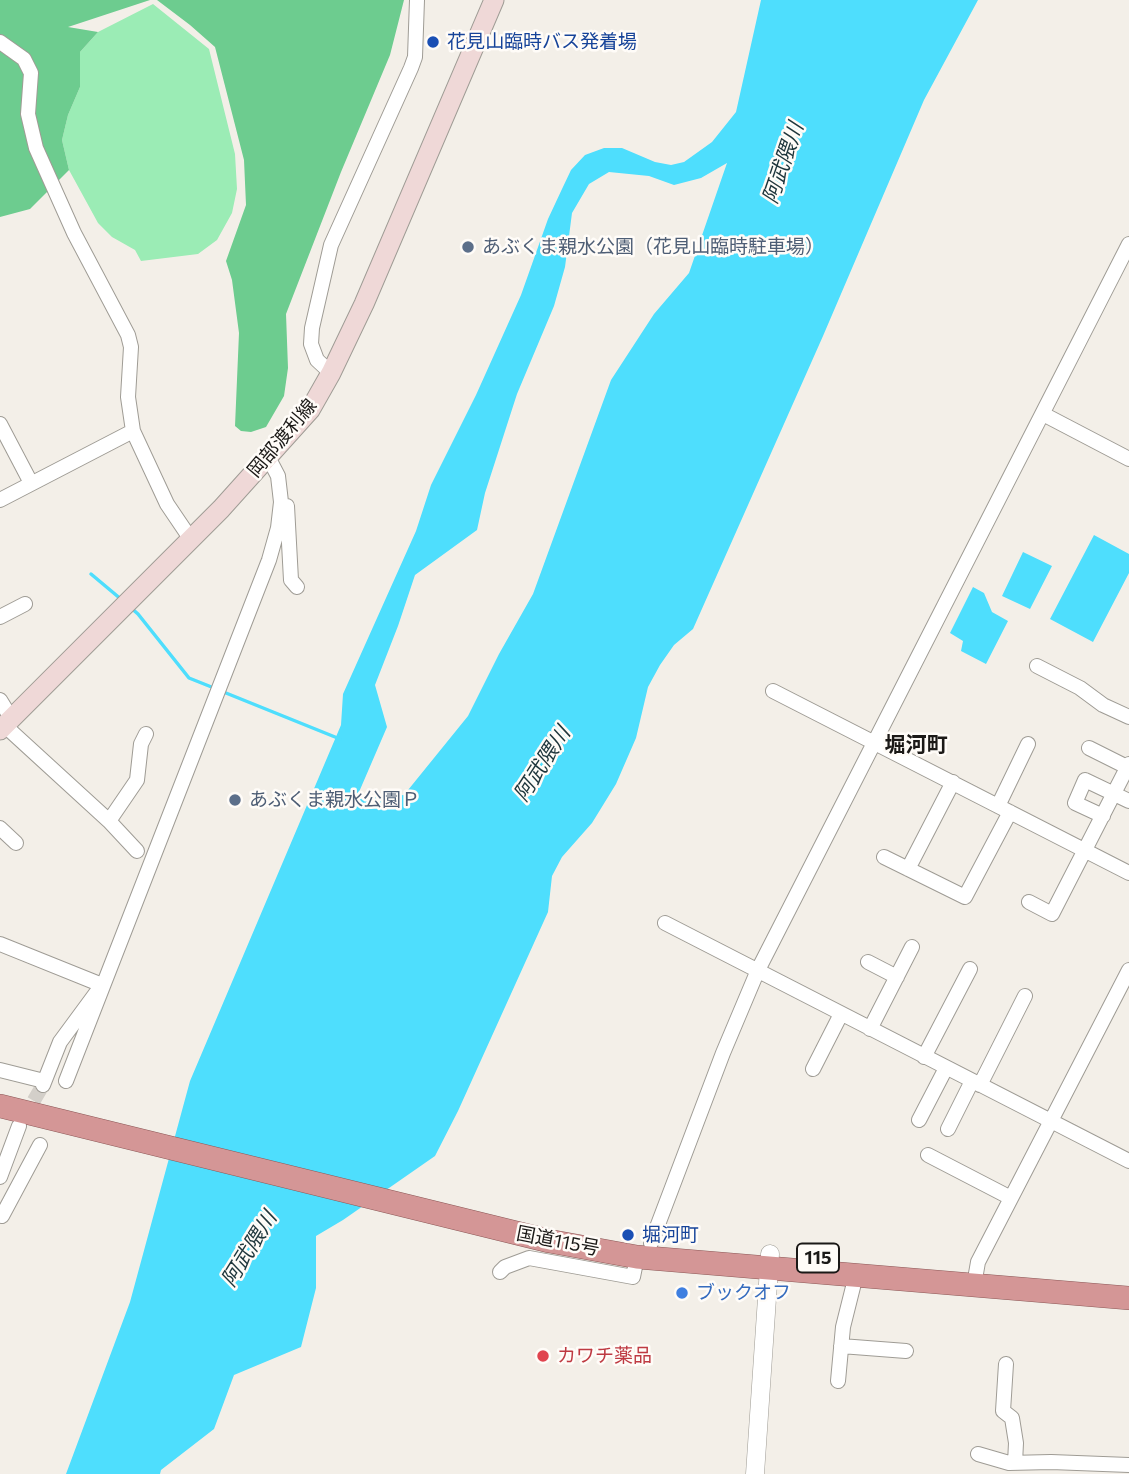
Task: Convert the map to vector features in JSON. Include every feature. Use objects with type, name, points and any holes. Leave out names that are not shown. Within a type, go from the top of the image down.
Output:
[{"type":"highway","name":"国道115号","points":[[0,1091],[60,1113],[506,1223],[589,1234],[644,1250],[974,1277],[1129,1298]]},
{"type":"highway","name":"国道115号","points":[[0,1106],[60,1113]]},
{"type":"highway","name":"国道115号","points":[[770,1261],[856,1275],[1129,1282]]},
{"type":"main road","name":"岡部渡利線","points":[[5,724],[221,509],[310,410],[364,303],[494,0]]},
{"type":"street","points":[[331,373],[317,360],[312,344],[312,328],[331,245],[415,57],[417,0]]},
{"type":"street","points":[[0,43],[24,60],[31,73],[28,114],[36,148],[74,233],[128,335],[131,347],[128,397],[133,431],[167,504],[190,538]]},
{"type":"street","points":[[500,1272],[529,1258],[633,1277],[758,970],[1129,244]]},
{"type":"street","points":[[1043,414],[1129,459]]},
{"type":"street","points":[[0,424],[31,483]]},
{"type":"street","points":[[0,499],[133,431]]},
{"type":"street","points":[[65,1081],[269,560],[278,528],[281,502],[278,476],[267,455]]},
{"type":"street","points":[[278,476],[283,479],[286,490],[291,580],[297,587]]},
{"type":"street","points":[[0,617],[24,604]]},
{"type":"street","points":[[1037,666],[1129,717]]},
{"type":"street","points":[[774,691],[1129,873]]},
{"type":"street","points":[[0,700],[5,724],[109,821],[137,851]]},
{"type":"street","points":[[109,821],[137,780],[141,744],[146,734]]},
{"type":"street","points":[[884,857],[965,897],[1004,809],[1028,744]]},
{"type":"street","points":[[1029,902],[1052,914],[1128,766],[1089,748]]},
{"type":"street","points":[[1103,816],[1075,803],[1085,780],[1129,801]]},
{"type":"street","points":[[908,869],[953,782]]},
{"type":"street","points":[[0,828],[16,843]]},
{"type":"street","points":[[665,923],[1129,1161]]},
{"type":"street","points":[[0,944],[102,985]]},
{"type":"street","points":[[870,1030],[912,947]]},
{"type":"street","points":[[868,962],[897,977]]},
{"type":"street","points":[[924,1057],[970,969]]},
{"type":"street","points":[[974,1277],[1011,1198],[1129,970]]},
{"type":"street","points":[[0,1070],[43,1083],[61,1042],[102,985]]},
{"type":"street","points":[[948,1129],[1026,996]]},
{"type":"street","points":[[813,1069],[841,1014]]},
{"type":"street","points":[[919,1120],[946,1068]]},
{"type":"street","points":[[0,1177],[19,1126]]},
{"type":"street","points":[[1,1216],[40,1145]]},
{"type":"street","points":[[928,1155],[1011,1198]]},
{"type":"street","points":[[755,1474],[770,1261]]},
{"type":"street","points":[[838,1381],[843,1327],[856,1275]]},
{"type":"street","points":[[841,1346],[906,1352]]},
{"type":"street","points":[[1006,1364],[1003,1411],[1012,1418],[1016,1443],[1015,1463]]},
{"type":"street","points":[[978,1454],[1009,1463],[1050,1468],[1129,1465]]},
{"type":"green space","points":[[0,0],[150,0],[68,27],[98,32],[80,52],[80,87],[68,115],[62,140],[69,170],[30,209],[0,217]]},
{"type":"green space","points":[[157,0],[404,0],[390,55],[286,314],[288,368],[284,396],[266,427],[251,432],[241,431],[235,426],[239,333],[232,280],[226,261],[246,205],[244,160],[215,47]]},
{"type":"green space","points":[[153,4],[209,49],[235,154],[237,189],[232,213],[217,240],[198,254],[141,261],[135,250],[112,237],[98,223],[69,170],[62,140],[68,115],[80,87],[80,52],[98,32]]},
{"type":"water","name":"阿武隈川","points":[[761,0],[978,0],[924,100],[693,629],[674,645],[660,665],[648,687],[636,738],[616,784],[592,823],[562,857],[552,876],[548,912],[435,1156],[316,1236],[316,1288],[301,1347],[234,1375],[214,1429],[161,1470],[160,1474],[66,1474],[130,1302],[190,1081],[341,725],[343,694],[416,531],[431,485],[476,395],[521,295],[548,219],[571,170],[585,155],[604,148],[622,148],[655,162],[671,165],[684,162],[712,142],[736,112]],"holes":[[[727,163],[689,273],[654,314],[611,380],[533,594],[468,716],[404,795],[356,799],[387,727],[375,685],[415,575],[477,530],[485,493],[517,394],[554,306],[565,267],[572,213],[589,184],[609,172],[649,176],[674,185],[701,178]]]},
{"type":"water","points":[[1094,535],[1129,554],[1129,573],[1093,642],[1050,619]]},
{"type":"water","points":[[1023,552],[1052,566],[1030,609],[1002,596]]},
{"type":"water","points":[[973,587],[984,593],[992,612],[1008,621],[986,664],[961,651],[963,641],[950,633]]},
{"type":"waterway","points":[[91,574],[122,600]]},
{"type":"waterway","points":[[130,607],[189,678],[214,688]]},
{"type":"waterway","points":[[221,691],[340,739]]},
{"type":"tunnel","points":[[23,1119],[43,1085]]},
{"type":"place","name":"花見山臨時バス発着場","points":[[433,42]]},
{"type":"place","name":"あぶくま親水公園（花見山臨時駐車場）","points":[[468,247]]},
{"type":"place","name":"あぶくま親水公園Ｐ","points":[[235,800]]},
{"type":"place","name":"堀河町","points":[[628,1235]]},
{"type":"place","name":"ブックオフ","points":[[682,1293]]},
{"type":"place","name":"カワチ薬品","points":[[543,1356]]},
{"type":"district","name":"堀河町","points":[[916,745]]}]
